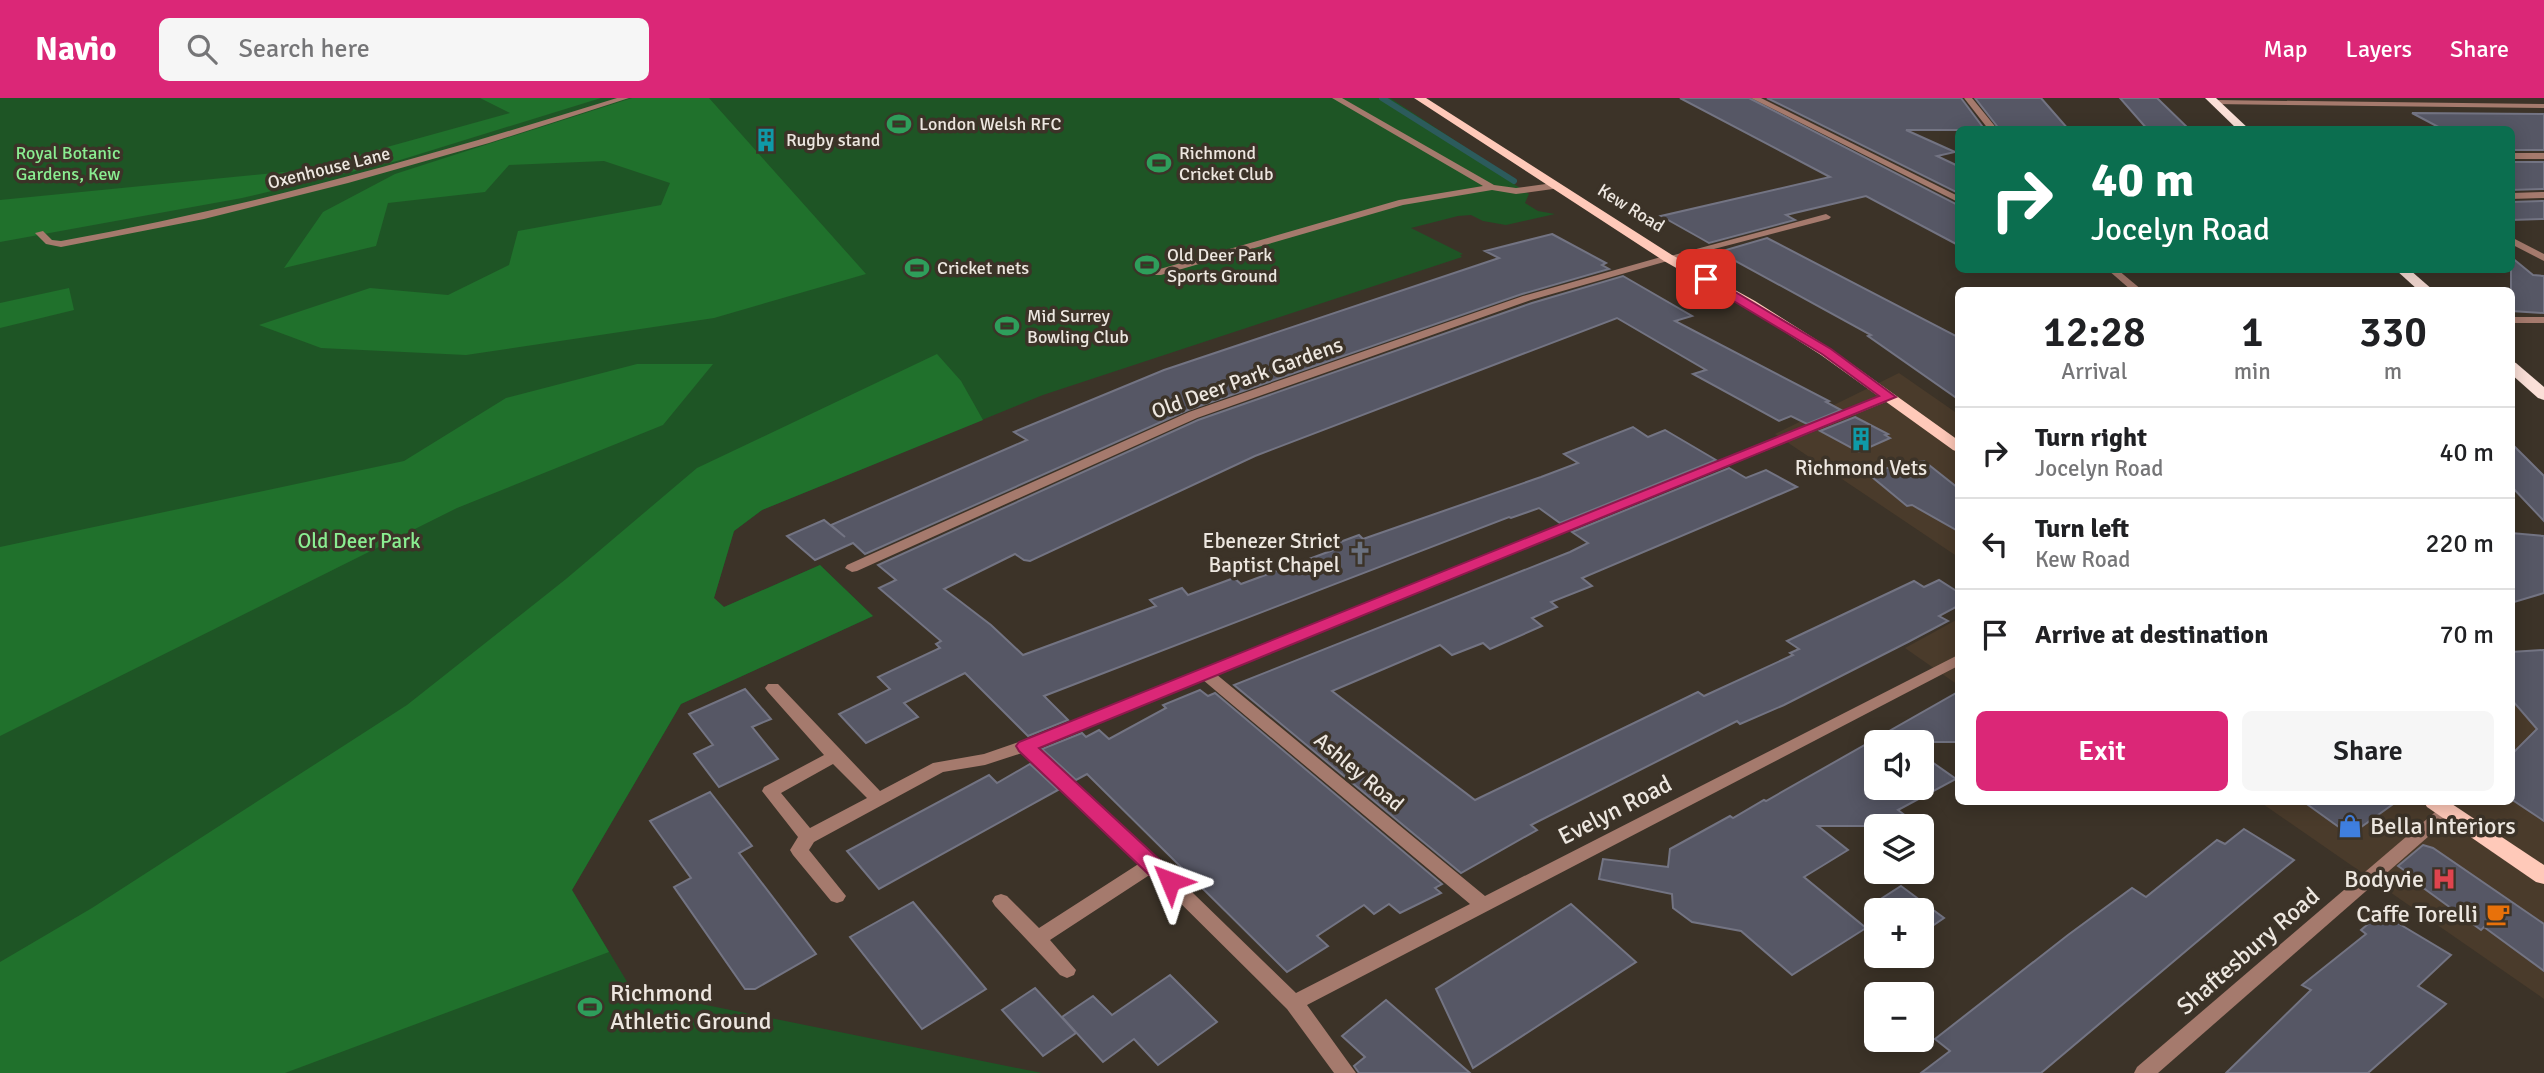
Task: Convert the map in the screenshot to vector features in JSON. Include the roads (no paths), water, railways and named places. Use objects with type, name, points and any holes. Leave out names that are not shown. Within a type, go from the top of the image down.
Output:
[{"type":"highway","points":[[2212,100],[2241,126]]},
{"type":"highway","points":[[2406,273],[2422,287]]},
{"type":"highway","points":[[2515,370],[2544,396]]},
{"type":"main road","name":"Kew Road","points":[[1419,98],[1668,258],[1750,304],[1826,352],[1955,445]]},
{"type":"main road","points":[[2440,806],[2544,876]]},
{"type":"street","name":"Oxenhouse Lane","points":[[40,233],[49,242],[61,244],[212,213],[372,175],[625,98]]},
{"type":"street","points":[[1336,98],[1492,187]]},
{"type":"street","points":[[1755,98],[1955,198]]},
{"type":"street","points":[[1968,98],[1991,126]]},
{"type":"street","points":[[2212,100],[2544,106]]},
{"type":"street","points":[[2515,156],[2544,156]]},
{"type":"street","points":[[1157,273],[1402,202],[1492,187],[1516,191],[1553,186]]},
{"type":"street","points":[[2515,196],[2544,195]]},
{"type":"street","name":"Old Deer Park Gardens","points":[[852,568],[1193,415],[1527,298],[1826,217]]},
{"type":"street","points":[[2515,242],[2544,258]]},
{"type":"street","points":[[2117,273],[2133,287]]},
{"type":"street","points":[[2515,320],[2544,320]]},
{"type":"street","points":[[837,896],[799,850],[808,836],[939,767],[985,759],[1025,746],[1889,397]]},
{"type":"street","name":"Evelyn Road","points":[[1294,1003],[1955,662]]},
{"type":"street","name":"Ashley Road","points":[[1205,673],[1485,906]]},
{"type":"street","points":[[773,688],[878,799]]},
{"type":"street","points":[[1025,746],[1152,864],[1294,1003],[1346,1073]]},
{"type":"street","points":[[808,836],[770,791],[835,756]]},
{"type":"street","name":"Shaftesbury Road","points":[[2144,1073],[2440,806]]},
{"type":"street","points":[[1038,938],[1152,864]]},
{"type":"street","points":[[1001,901],[1067,971]]},
{"type":"waterway","points":[[1382,98],[1514,181]]},
{"type":"place","name":"London Welsh RFC","points":[[899,124]]},
{"type":"place","name":"Rugby stand","points":[[766,140]]},
{"type":"place","name":"Richmond Cricket Club","points":[[1159,163]]},
{"type":"place","name":"Old Deer Park Sports Ground","points":[[1147,265]]},
{"type":"place","name":"Cricket nets","points":[[917,268]]},
{"type":"place","name":"Mid Surrey Bowling Club","points":[[1007,326]]},
{"type":"place","name":"Richmond Vets","points":[[1861,439]]},
{"type":"place","name":"Ebenezer Strict Baptist Chapel","points":[[1360,553]]},
{"type":"place","name":"Bella Interiors","points":[[2350,826]]},
{"type":"place","name":"Bodyvie","points":[[2444,879]]},
{"type":"place","name":"Caffe Torelli","points":[[2498,914]]},
{"type":"place","name":"Richmond Athletic Ground","points":[[590,1007]]},
{"type":"park label","name":"Royal Botanic Gardens, Kew","points":[[68,163]]},
{"type":"park label","name":"Old Deer Park","points":[[359,541]]}]
